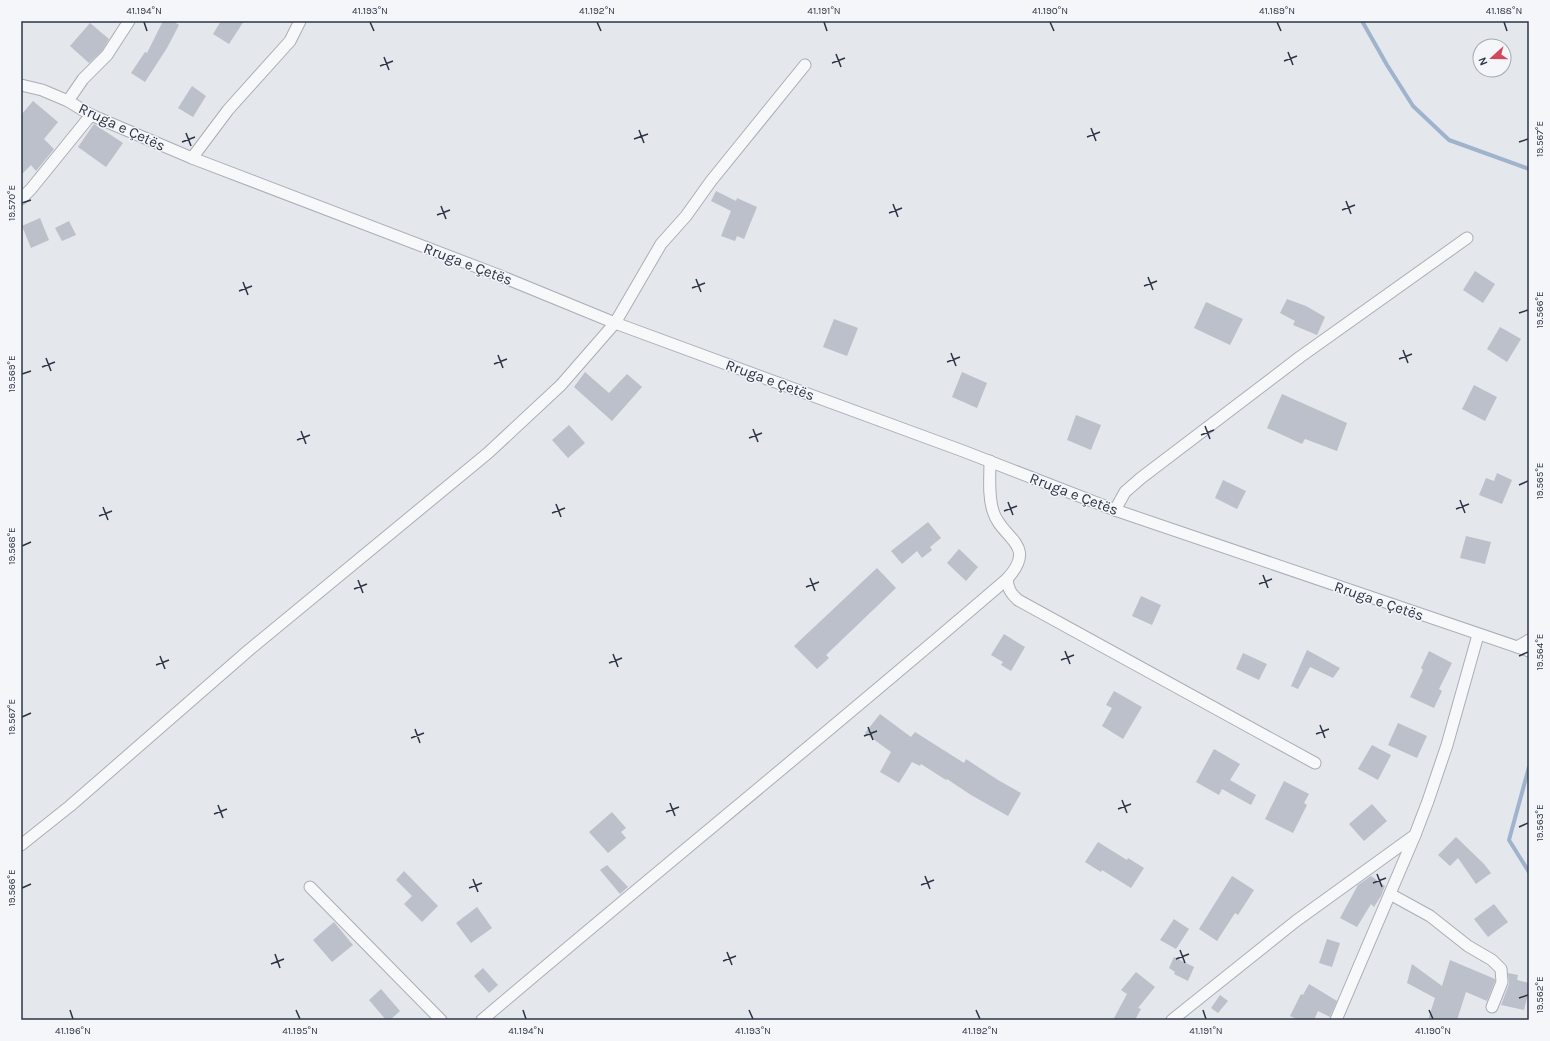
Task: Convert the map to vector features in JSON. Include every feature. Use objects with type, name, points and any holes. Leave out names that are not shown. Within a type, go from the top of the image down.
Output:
[{"type":"street","points":[[68,101],[84,79],[107,55],[129,21]]},
{"type":"street","points":[[192,158],[228,110],[290,41],[300,21]]},
{"type":"street","points":[[21,845],[70,806],[249,650],[488,453],[561,385],[615,323],[661,244],[686,216],[712,181],[805,65]]},
{"type":"street","name":"Rruga e Çetës","points":[[21,86],[42,90],[68,101],[91,115],[192,158],[498,275],[615,323],[990,461],[1115,510],[1478,635],[1529,651]]},
{"type":"street","points":[[21,199],[31,189],[91,115]]},
{"type":"street","points":[[1115,510],[1125,492],[1141,478],[1300,357],[1466,238]]},
{"type":"street","points":[[482,1020],[654,874],[890,680],[1014,572],[1018,563],[1019,554],[1017,544],[997,520],[993,510],[990,461]]},
{"type":"street","points":[[1007,579],[1011,595],[1018,600],[1315,763]]},
{"type":"street","points":[[1336,1020],[1428,801],[1447,745],[1478,635]]},
{"type":"street","points":[[1516,647],[1529,640]]},
{"type":"street","points":[[1172,1020],[1296,921],[1415,835]]},
{"type":"street","points":[[310,887],[441,1020]]},
{"type":"street","points":[[1390,894],[1430,916],[1468,946],[1492,960],[1501,969],[1502,982],[1492,1007]]},
{"type":"building","points":[[163,21],[173,21],[179,25],[167,48],[145,82],[131,73],[145,52],[147,53]]},
{"type":"building","points":[[221,21],[244,21],[229,44],[213,34]]},
{"type":"building","points":[[90,23],[109,39],[102,51],[89,63],[70,46]]},
{"type":"building","points":[[192,86],[206,96],[193,117],[178,108]]},
{"type":"building","points":[[33,101],[58,122],[44,139],[54,149],[36,171],[31,165],[21,175],[21,115]]},
{"type":"building","points":[[94,124],[123,143],[106,167],[78,147]]},
{"type":"building","points":[[716,191],[736,201],[737,198],[757,207],[744,239],[737,236],[735,241],[721,236],[731,211],[711,201]]},
{"type":"building","points":[[40,218],[49,240],[31,248],[22,226]]},
{"type":"building","points":[[69,221],[76,235],[62,241],[55,228]]},
{"type":"building","points":[[1475,271],[1495,284],[1483,303],[1463,290]]},
{"type":"building","points":[[1287,299],[1306,306],[1325,317],[1317,335],[1293,325],[1295,321],[1280,313]]},
{"type":"building","points":[[1206,302],[1243,319],[1230,345],[1194,328]]},
{"type":"building","points":[[834,319],[858,328],[847,356],[823,347]]},
{"type":"building","points":[[1500,327],[1521,339],[1507,362],[1487,349]]},
{"type":"building","points":[[585,372],[609,393],[627,374],[642,387],[612,421],[574,387]]},
{"type":"building","points":[[962,372],[987,383],[977,408],[952,397]]},
{"type":"building","points":[[1474,385],[1497,397],[1485,421],[1462,409]]},
{"type":"building","points":[[1282,394],[1347,423],[1337,451],[1305,439],[1302,444],[1267,428]]},
{"type":"building","points":[[1076,415],[1101,425],[1091,450],[1067,440]]},
{"type":"building","points":[[569,425],[585,443],[568,458],[552,440]]},
{"type":"building","points":[[1497,473],[1512,480],[1502,504],[1479,495],[1486,478],[1494,481]]},
{"type":"building","points":[[1223,480],[1246,491],[1237,509],[1215,498]]},
{"type":"building","points":[[928,522],[941,538],[930,547],[932,550],[922,558],[917,551],[902,564],[891,551]]},
{"type":"building","points":[[1466,536],[1491,542],[1485,564],[1460,558]]},
{"type":"building","points":[[959,549],[978,567],[966,581],[947,563]]},
{"type":"building","points":[[877,568],[896,588],[826,655],[829,658],[817,669],[794,646]]},
{"type":"building","points":[[1141,596],[1161,605],[1152,625],[1132,616]]},
{"type":"building","points":[[1004,634],[1025,647],[1011,671],[1001,665],[1003,662],[991,655]]},
{"type":"building","points":[[1307,650],[1340,668],[1333,678],[1310,667],[1298,689],[1291,686]]},
{"type":"building","points":[[1429,651],[1452,663],[1439,689],[1442,691],[1434,708],[1410,697],[1423,670],[1421,668]]},
{"type":"building","points":[[1243,653],[1267,664],[1259,680],[1236,669]]},
{"type":"building","points":[[1114,691],[1142,707],[1123,739],[1102,726],[1112,708],[1106,705]]},
{"type":"building","points":[[880,714],[911,737],[915,732],[964,763],[966,759],[1021,793],[1008,816],[921,764],[920,766],[912,762],[899,783],[880,772],[891,752],[865,733]]},
{"type":"building","points":[[1398,723],[1427,736],[1417,758],[1388,745]]},
{"type":"building","points":[[1372,745],[1391,755],[1378,780],[1358,769]]},
{"type":"building","points":[[1214,749],[1240,764],[1230,780],[1256,795],[1251,805],[1222,789],[1219,795],[1196,782]]},
{"type":"building","points":[[1284,781],[1309,794],[1304,803],[1307,805],[1293,833],[1265,819]]},
{"type":"building","points":[[1372,804],[1387,821],[1364,841],[1349,824]]},
{"type":"building","points":[[612,812],[626,828],[621,832],[626,838],[608,853],[589,832]]},
{"type":"building","points":[[1456,837],[1484,864],[1491,873],[1476,884],[1458,858],[1450,866],[1438,855]]},
{"type":"building","points":[[1098,842],[1127,860],[1128,858],[1144,868],[1131,888],[1102,870],[1101,872],[1085,862]]},
{"type":"building","points":[[607,865],[628,887],[620,894],[600,870]]},
{"type":"building","points":[[404,871],[438,906],[422,922],[404,904],[412,896],[396,880]]},
{"type":"building","points":[[1232,876],[1254,890],[1238,915],[1235,913],[1217,941],[1199,929]]},
{"type":"building","points":[[1371,876],[1385,886],[1374,907],[1371,904],[1357,927],[1340,918],[1358,885]]},
{"type":"building","points":[[1494,904],[1508,922],[1488,937],[1474,919]]},
{"type":"building","points":[[477,907],[492,928],[471,943],[456,923]]},
{"type":"building","points":[[1174,919],[1189,929],[1176,949],[1160,940]]},
{"type":"building","points":[[334,922],[353,945],[332,962],[313,940]]},
{"type":"building","points":[[1327,939],[1340,943],[1332,967],[1319,963]]},
{"type":"building","points":[[1174,957],[1194,967],[1188,981],[1174,974],[1175,972],[1169,968]]},
{"type":"building","points":[[1450,960],[1495,979],[1495,981],[1487,1001],[1466,992],[1457,1020],[1428,1020],[1435,998],[1407,983],[1412,964],[1442,986]]},
{"type":"building","points":[[483,968],[498,985],[489,993],[474,976]]},
{"type":"building","points":[[1136,972],[1155,987],[1138,1008],[1141,1009],[1135,1020],[1113,1020],[1127,994],[1121,990]]},
{"type":"building","points":[[1508,973],[1518,975],[1517,980],[1529,983],[1529,990],[1524,1010],[1501,1005],[1509,984]]},
{"type":"building","points":[[1309,984],[1337,1001],[1330,1017],[1318,1011],[1314,1020],[1299,1020],[1290,1016],[1301,994],[1303,995]]},
{"type":"building","points":[[381,989],[400,1011],[390,1020],[386,1020],[369,1000]]},
{"type":"building","points":[[1220,995],[1228,1001],[1218,1013],[1211,1008]]},
{"type":"waterway","points":[[1362,21],[1387,65],[1413,106],[1449,140],[1529,169]]},
{"type":"waterway","points":[[1529,767],[1509,840],[1529,872]]}]
